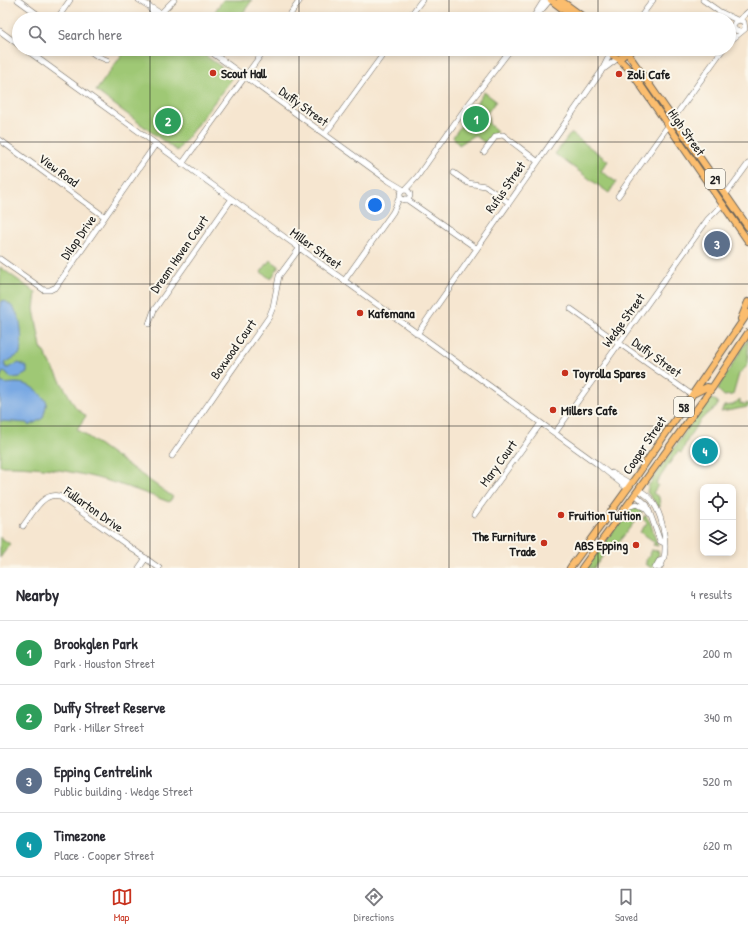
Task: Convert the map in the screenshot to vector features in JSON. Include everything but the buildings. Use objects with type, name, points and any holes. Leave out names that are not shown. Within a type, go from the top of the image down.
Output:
[{"type":"main road","points":[[550,0],[566,12]]},
{"type":"main road","points":[[560,0],[576,12]]},
{"type":"main road","name":"29","points":[[615,56],[618,59],[623,56]]},
{"type":"main road","name":"High Street","points":[[629,56],[670,123],[748,241]]},
{"type":"main road","name":"High Street","points":[[618,59],[630,70],[726,194],[748,226]]},
{"type":"main road","name":"Wedge Street","points":[[722,202],[726,194]]},
{"type":"main road","name":"58","points":[[735,333],[748,302]]},
{"type":"main road","name":"Cooper Street","points":[[570,568],[629,486],[748,313]]},
{"type":"main road","name":"Cooper Street","points":[[582,568],[712,388],[748,333]]},
{"type":"main road","points":[[692,395],[706,387],[712,388]]},
{"type":"main road","points":[[629,486],[637,492]]},
{"type":"street","points":[[18,0],[34,12]]},
{"type":"street","points":[[62,12],[70,0]]},
{"type":"street","points":[[139,0],[158,12]]},
{"type":"street","points":[[292,12],[300,0]]},
{"type":"street","points":[[413,12],[422,0]]},
{"type":"street","points":[[537,12],[544,0]]},
{"type":"street","points":[[539,12],[550,0]]},
{"type":"street","points":[[644,12],[653,0]]},
{"type":"street","points":[[703,0],[720,12]]},
{"type":"street","points":[[166,12],[173,1]]},
{"type":"street","points":[[145,4],[152,12]]},
{"type":"street","points":[[736,22],[748,12]]},
{"type":"street","points":[[736,35],[744,30],[748,18]]},
{"type":"street","points":[[738,20],[746,26]]},
{"type":"street","points":[[736,30],[748,34]]},
{"type":"street","points":[[0,31],[12,40]]},
{"type":"street","name":"Miller Street","points":[[35,56],[231,200],[629,486]]},
{"type":"street","points":[[97,56],[107,60]]},
{"type":"street","name":"Duffy Street","points":[[216,56],[389,181],[405,190],[408,197]]},
{"type":"street","points":[[182,164],[260,56]]},
{"type":"street","points":[[325,134],[382,56]]},
{"type":"street","points":[[344,281],[392,212],[401,191],[405,190],[417,177],[458,119],[506,56]]},
{"type":"street","name":"Rufus Street","points":[[602,72],[608,56]]},
{"type":"street","points":[[618,196],[718,56]]},
{"type":"street","name":"Rufus Street","points":[[419,335],[476,248],[537,161],[602,72],[618,59]]},
{"type":"street","points":[[484,152],[496,136],[503,135],[537,161]]},
{"type":"street","name":"View Road","points":[[0,140],[105,217]]},
{"type":"street","name":"Dilop Drive","points":[[0,259],[44,290],[53,289],[156,145]]},
{"type":"street","name":"Wedge Street","points":[[726,194],[748,164]]},
{"type":"street","points":[[454,173],[468,183],[485,186],[508,202]]},
{"type":"street","points":[[392,212],[408,197],[417,177]]},
{"type":"street","name":"Duffy Street","points":[[389,181],[400,195],[408,197]]},
{"type":"street","points":[[408,197],[476,248]]},
{"type":"street","name":"Dream Haven Court","points":[[149,324],[150,317],[158,304],[231,200]]},
{"type":"street","name":"Wedge Street","points":[[555,433],[708,219],[722,202]]},
{"type":"street","name":"Boxwood Court","points":[[172,456],[269,317],[273,307],[279,276],[299,249]]},
{"type":"street","name":"Duffy Street","points":[[571,309],[692,395]]},
{"type":"street","name":"Mary Court","points":[[474,516],[541,423]]},
{"type":"street","points":[[637,492],[647,504],[660,541],[664,543]]},
{"type":"street","points":[[637,492],[654,504],[666,538],[664,543],[663,560],[659,568]]},
{"type":"street","name":"Fullarton Drive","points":[[23,526],[45,498],[54,495],[59,496],[159,568]]},
{"type":"street","points":[[625,508],[637,504],[645,508],[650,514]]},
{"type":"street","points":[[139,568],[146,558]]},
{"type":"street","points":[[655,568],[659,561],[663,560]]},
{"type":"green space","points":[[223,0],[252,0],[244,12],[214,12]]},
{"type":"green space","points":[[121,56],[206,56],[234,76],[177,151],[96,91]]},
{"type":"green space","points":[[484,92],[496,101],[487,113],[489,124],[497,131],[487,144],[474,135],[459,145],[453,137]]},
{"type":"green space","points":[[571,133],[608,161],[601,171],[616,182],[609,193],[555,154]]},
{"type":"green space","points":[[270,260],[279,266],[271,279],[261,272]]},
{"type":"green space","points":[[0,267],[36,293],[34,309],[41,347],[76,408],[86,416],[77,429],[173,497],[169,502],[127,487],[86,475],[45,468],[0,466]]},
{"type":"green space","points":[[748,339],[748,365],[739,374],[733,395],[724,396],[718,390],[719,386]]},
{"type":"green space","points":[[711,399],[717,401],[716,408],[704,417],[698,424],[689,437],[682,452],[681,453],[678,451],[656,483],[658,485],[653,493],[659,497],[660,506],[658,506],[647,492],[649,485],[707,400]]},
{"type":"green space","points":[[740,399],[740,404],[743,403],[744,405],[748,403],[748,407],[721,412],[724,406],[733,405]]},
{"type":"green space","points":[[634,507],[642,512],[618,543],[613,542],[594,568],[586,568],[629,509]]},
{"type":"green space","points":[[645,515],[650,522],[658,546],[653,545],[655,542],[640,532],[647,523],[643,519]]},
{"type":"green space","points":[[0,537],[10,544],[0,558]]},
{"type":"green space","points":[[651,550],[658,551],[659,553],[656,563],[652,568],[645,564],[647,561],[645,560],[651,555],[649,554]]},
{"type":"water","points":[[3,300],[10,304],[15,310],[20,323],[21,331],[20,354],[5,363],[5,367],[8,368],[19,363],[27,367],[27,373],[20,377],[11,378],[6,372],[3,372],[0,378],[0,303]]},
{"type":"water","points":[[0,378],[1,382],[3,383],[21,383],[30,386],[38,392],[47,402],[43,418],[29,426],[27,423],[0,421]]},
{"type":"place","name":"Scout Hall","points":[[213,73]]},
{"type":"place","name":"Zoli Cafe","points":[[619,74]]},
{"type":"place","name":"Brookglen Park","points":[[476,119]]},
{"type":"place","name":"Duffy Street Reserve","points":[[168,121]]},
{"type":"place","name":"Epping Centrelink","points":[[717,244]]},
{"type":"place","name":"Kafemana","points":[[360,313]]},
{"type":"place","name":"Toyrolla Spares","points":[[565,373]]},
{"type":"place","name":"Millers Cafe","points":[[553,410]]},
{"type":"place","name":"Timezone","points":[[705,451]]},
{"type":"place","name":"Fruition Tuition","points":[[561,515]]},
{"type":"place","name":"The Furniture Trade","points":[[544,543]]},
{"type":"place","name":"ABS Epping","points":[[636,545]]}]
